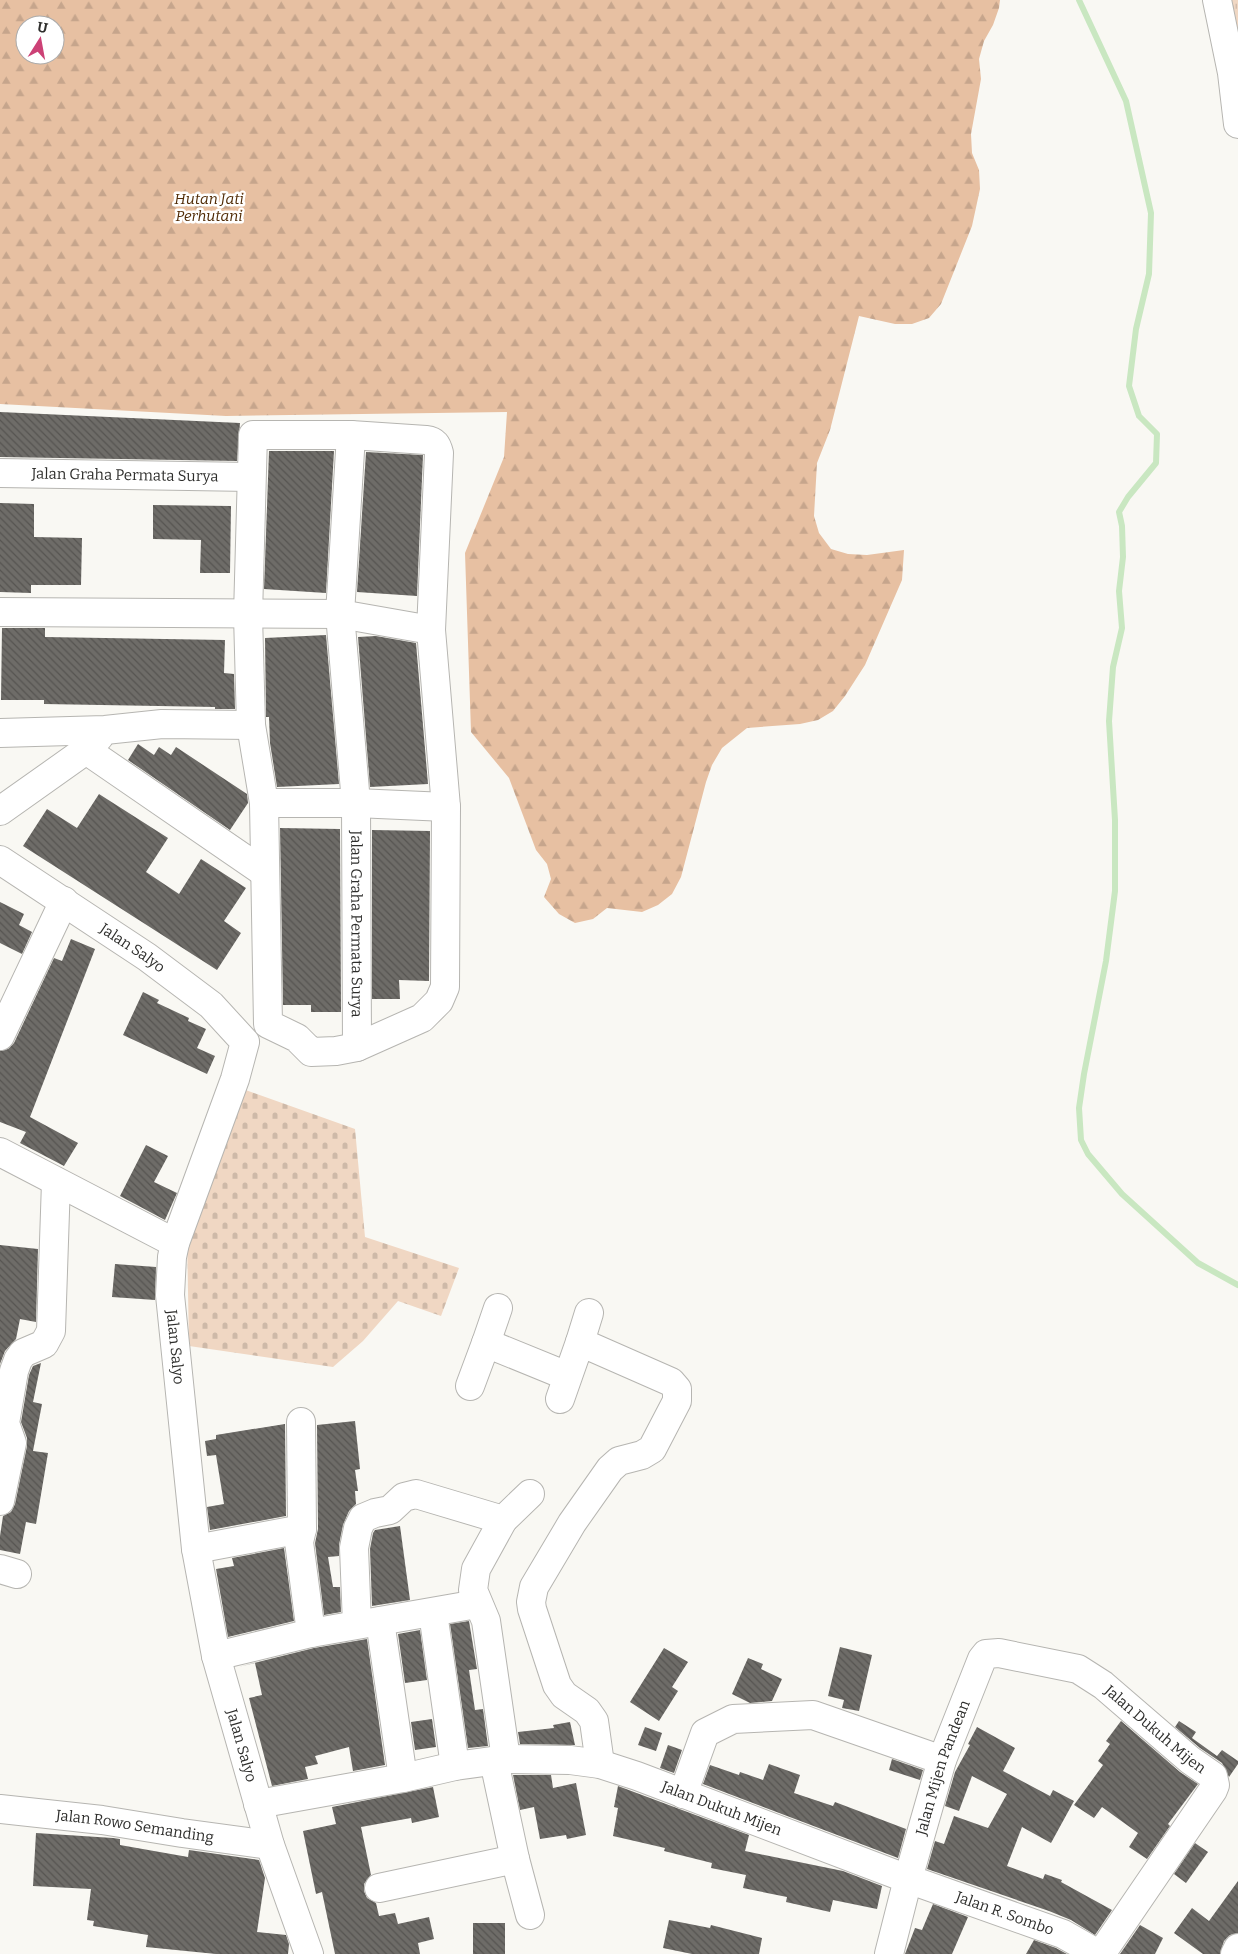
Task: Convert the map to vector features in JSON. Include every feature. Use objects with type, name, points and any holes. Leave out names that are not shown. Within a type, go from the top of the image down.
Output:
[{"type":"street","points":[[1217,0],[1232,73],[1238,124]]},
{"type":"street","name":"Jalan Graha Permata Surya","points":[[253,435],[351,435],[432,441],[438,448],[439,453],[431,630],[446,807],[445,987],[439,1001],[422,1018],[357,1046],[336,1051],[311,1052],[297,1038],[268,1024],[264,803],[250,724],[248,614],[251,477],[253,435]]},
{"type":"street","name":"Jalan Graha Permata Surya","points":[[351,435],[340,614],[356,802],[357,1046]]},
{"type":"street","name":"Jalan Graha Permata Surya","points":[[0,473],[251,477]]},
{"type":"street","points":[[0,612],[340,614],[431,630]]},
{"type":"street","points":[[0,733],[105,730],[162,724],[250,724]]},
{"type":"street","points":[[0,811],[86,750],[105,730]]},
{"type":"street","points":[[86,750],[265,873]]},
{"type":"street","points":[[264,803],[356,802],[446,807]]},
{"type":"street","name":"Jalan Salyo","points":[[0,860],[147,957],[211,1005],[245,1042],[234,1080],[175,1244],[172,1257],[170,1294],[196,1549],[216,1656],[270,1845],[309,1954]]},
{"type":"street","points":[[0,1036],[64,901]]},
{"type":"street","points":[[245,1042],[259,1028],[268,1024]]},
{"type":"street","points":[[0,1152],[175,1244]]},
{"type":"street","points":[[0,1501],[12,1443],[5,1423],[14,1371],[23,1353],[44,1344],[51,1331],[56,1182]]},
{"type":"street","points":[[470,1386],[498,1308]]},
{"type":"street","points":[[486,1343],[564,1388],[589,1313]]},
{"type":"street","points":[[580,1342],[671,1382],[677,1389],[677,1401],[652,1449],[642,1455],[619,1461],[610,1469],[572,1523],[534,1587],[532,1595],[532,1609],[557,1685],[564,1695],[587,1711],[594,1720],[600,1764]]},
{"type":"street","points":[[301,1422],[302,1530],[299,1542],[311,1633]]},
{"type":"street","points":[[403,1778],[368,1622],[354,1548],[358,1528],[364,1518],[375,1513],[390,1510],[404,1498],[416,1494],[432,1497],[503,1520]]},
{"type":"street","points":[[530,1494],[503,1520],[476,1569],[473,1590],[477,1604],[486,1621],[500,1760],[515,1859],[530,1915]]},
{"type":"street","points":[[196,1549],[302,1530]]},
{"type":"street","points":[[216,1656],[311,1633],[477,1604]]},
{"type":"street","points":[[432,1613],[455,1766]]},
{"type":"street","name":"Jalan Dukuh Mijen","points":[[982,1659],[986,1654],[999,1653],[1078,1668],[1103,1685],[1190,1760],[1213,1776],[1213,1790],[1099,1954]]},
{"type":"street","name":"Jalan Mijen Pandean","points":[[908,1879],[942,1760],[982,1659]]},
{"type":"street","points":[[683,1794],[705,1732],[732,1719],[813,1715],[942,1760]]},
{"type":"street","name":"Jalan Dukuh Mijen","points":[[258,1804],[403,1778],[455,1766],[500,1760],[570,1760],[600,1764],[637,1776],[908,1879]]},
{"type":"street","name":"Jalan Rowo Semanding","points":[[0,1810],[102,1820],[270,1845]]},
{"type":"street","points":[[379,1888],[515,1859]]},
{"type":"street","points":[[889,1954],[908,1879]]},
{"type":"street","name":"Jalan R. Sombo","points":[[908,1879],[1062,1934],[1099,1954]]},
{"type":"street","points":[[1235,1954],[1238,1948]]},
{"type":"green space","name":"Hutan Jati Perhutani","points":[[0,0],[1000,0],[993,25],[984,41],[979,59],[981,79],[971,134],[972,153],[979,170],[980,189],[972,226],[941,304],[929,318],[912,324],[895,324],[859,316],[830,430],[817,463],[814,516],[819,533],[831,549],[848,554],[867,555],[904,550],[902,580],[865,665],[833,711],[818,720],[800,724],[747,728],[722,748],[712,765],[706,782],[681,877],[672,894],[658,905],[642,912],[607,908],[593,919],[575,923],[559,914],[544,897],[551,879],[547,864],[536,850],[509,778],[471,732],[465,553],[504,457],[507,412],[226,416],[0,404]]},
{"type":"green space","points":[[1229,0],[1238,0],[1238,42]]},
{"type":"green space","points":[[240,1088],[355,1129],[365,1237],[459,1268],[441,1316],[398,1301],[363,1341],[333,1367],[189,1346],[187,1237]]},
{"type":"building","points":[[0,412],[240,423],[237,461],[0,457]]},
{"type":"building","points":[[269,451],[334,451],[326,593],[264,589]]},
{"type":"building","points":[[366,452],[423,455],[417,596],[357,592]]},
{"type":"building","points":[[0,503],[34,504],[34,537],[82,538],[81,585],[31,585],[31,593],[0,592]]},
{"type":"building","points":[[153,505],[231,506],[230,573],[200,573],[201,540],[153,539]]},
{"type":"building","points":[[2,628],[45,628],[45,637],[225,640],[224,673],[234,674],[235,709],[44,704],[44,700],[1,700]]},
{"type":"building","points":[[326,635],[339,784],[277,787],[270,743],[269,717],[266,717],[265,638]]},
{"type":"building","points":[[376,636],[416,643],[428,784],[370,787],[358,637]]},
{"type":"building","points":[[138,744],[154,755],[159,747],[171,755],[176,747],[247,794],[248,803],[230,830],[128,760]]},
{"type":"building","points":[[99,794],[168,838],[146,872],[179,894],[201,859],[246,888],[224,921],[241,933],[217,970],[23,846],[47,809],[77,828]]},
{"type":"building","points":[[280,828],[340,829],[341,1012],[311,1012],[311,1005],[283,1005]]},
{"type":"building","points":[[372,830],[430,831],[429,981],[399,980],[400,999],[372,999]]},
{"type":"building","points":[[0,902],[24,914],[19,925],[32,932],[22,954],[0,943]]},
{"type":"building","points":[[71,939],[95,949],[30,1117],[78,1143],[64,1166],[20,1143],[26,1132],[0,1122],[0,1051],[8,1049],[14,1043],[54,958],[62,961]]},
{"type":"building","points":[[143,992],[159,1000],[157,1003],[189,1018],[188,1021],[206,1029],[197,1048],[215,1056],[207,1074],[123,1035]]},
{"type":"building","points":[[146,1145],[168,1156],[154,1182],[177,1193],[165,1220],[120,1196]]},
{"type":"building","points":[[0,1245],[38,1249],[36,1322],[20,1319],[16,1339],[5,1351],[0,1364]]},
{"type":"building","points":[[115,1264],[156,1267],[155,1300],[112,1297]]},
{"type":"building","points":[[41,1363],[33,1402],[42,1404],[33,1451],[48,1453],[36,1524],[26,1522],[20,1554],[0,1550],[0,1536],[3,1516],[11,1512],[15,1504],[27,1446],[27,1438],[21,1422],[29,1375],[33,1366]]},
{"type":"building","points":[[355,1421],[360,1469],[355,1470],[358,1491],[355,1491],[356,1504],[349,1511],[343,1525],[339,1556],[328,1557],[333,1587],[340,1587],[341,1612],[324,1615],[315,1543],[318,1529],[317,1425]]},
{"type":"building","points":[[285,1424],[286,1516],[210,1530],[207,1507],[224,1504],[216,1455],[207,1456],[205,1441],[216,1439],[216,1435]]},
{"type":"building","points":[[400,1526],[410,1600],[372,1606],[370,1549],[373,1533],[375,1530]]},
{"type":"building","points":[[284,1548],[294,1621],[228,1637],[216,1569],[234,1566],[232,1558]]},
{"type":"building","points":[[469,1621],[477,1669],[469,1670],[475,1710],[483,1709],[488,1746],[468,1748],[450,1624]]},
{"type":"building","points":[[420,1630],[427,1680],[405,1683],[398,1634]]},
{"type":"building","points":[[367,1639],[385,1765],[353,1771],[349,1747],[315,1756],[318,1764],[305,1767],[308,1779],[272,1786],[249,1698],[262,1695],[255,1663],[238,1667],[314,1648]]},
{"type":"building","points":[[840,1647],[872,1655],[859,1711],[842,1708],[844,1700],[828,1696]]},
{"type":"building","points":[[664,1648],[688,1662],[672,1687],[678,1691],[659,1721],[630,1702]]},
{"type":"building","points":[[748,1658],[763,1664],[761,1669],[782,1679],[772,1701],[750,1703],[732,1694]]},
{"type":"building","points":[[432,1719],[436,1747],[415,1750],[411,1722]]},
{"type":"building","points":[[1121,1721],[1180,1772],[1198,1784],[1168,1824],[1170,1826],[1147,1859],[1129,1847],[1138,1833],[1102,1807],[1094,1818],[1074,1805],[1103,1765],[1098,1761],[1110,1744],[1106,1741]]},
{"type":"building","points":[[1179,1721],[1196,1732],[1192,1738],[1217,1756],[1222,1750],[1238,1761],[1229,1777],[1222,1763],[1175,1727]]},
{"type":"building","points":[[570,1722],[575,1745],[520,1744],[518,1732],[554,1728],[553,1725]]},
{"type":"building","points":[[645,1727],[662,1733],[656,1751],[638,1745]]},
{"type":"building","points":[[977,1727],[1015,1748],[1003,1771],[1050,1796],[1053,1790],[1074,1801],[1051,1843],[1022,1827],[1007,1866],[1043,1879],[1045,1874],[1062,1880],[1061,1882],[1112,1910],[1095,1935],[1071,1920],[1049,1911],[927,1869],[935,1841],[944,1844],[954,1816],[988,1828],[1007,1794],[972,1776],[959,1811],[945,1806],[955,1772],[970,1745],[968,1744]]},
{"type":"building","points":[[668,1745],[682,1750],[674,1773],[660,1768]]},
{"type":"building","points":[[892,1759],[923,1770],[920,1780],[889,1770]]},
{"type":"building","points":[[769,1764],[800,1775],[794,1793],[833,1806],[835,1802],[906,1829],[898,1858],[703,1784],[710,1765],[739,1775],[740,1772],[763,1780]]},
{"type":"building","points":[[513,1775],[551,1775],[553,1788],[576,1783],[586,1835],[567,1839],[566,1835],[540,1839],[534,1807],[520,1810]]},
{"type":"building","points":[[618,1786],[749,1835],[745,1851],[843,1871],[882,1886],[877,1909],[833,1900],[830,1912],[786,1902],[787,1897],[743,1888],[746,1875],[711,1868],[712,1863],[664,1851],[665,1848],[613,1836],[618,1808],[614,1807]]},
{"type":"building","points":[[433,1787],[439,1817],[412,1823],[411,1818],[361,1827],[371,1875],[364,1884],[367,1898],[376,1903],[379,1916],[395,1913],[398,1924],[429,1917],[434,1939],[418,1943],[420,1954],[335,1954],[322,1892],[316,1894],[303,1831],[336,1824],[332,1807]]},
{"type":"building","points":[[36,1833],[120,1839],[120,1845],[188,1857],[189,1850],[259,1860],[265,1878],[257,1932],[286,1935],[289,1944],[288,1954],[216,1954],[146,1947],[148,1935],[93,1926],[94,1921],[87,1920],[91,1889],[33,1886]]},
{"type":"building","points":[[1195,1843],[1208,1852],[1186,1883],[1174,1874]]},
{"type":"building","points":[[1238,1881],[1238,1933],[1230,1935],[1224,1941],[1220,1954],[1203,1954],[1174,1933],[1192,1908],[1209,1921]]},
{"type":"building","points":[[933,1904],[968,1917],[952,1954],[905,1954],[915,1928],[922,1930]]},
{"type":"building","points":[[669,1920],[710,1928],[711,1925],[762,1938],[759,1954],[692,1954],[663,1948]]},
{"type":"building","points":[[473,1923],[505,1923],[505,1954],[473,1954]]},
{"type":"building","points":[[1140,1925],[1163,1938],[1155,1954],[1120,1954]]},
{"type":"building","points":[[1034,1940],[1056,1948],[1067,1954],[1026,1954]]},
{"type":"waterway","points":[[1079,0],[1126,101],[1151,213],[1149,274],[1136,329],[1129,386],[1139,416],[1157,434],[1156,463],[1128,497],[1119,512],[1122,526],[1123,557],[1119,591],[1122,628],[1113,667],[1109,721],[1115,820],[1115,891],[1106,961],[1079,1108],[1081,1140],[1088,1154],[1122,1194],[1198,1263],[1238,1285]]}]
